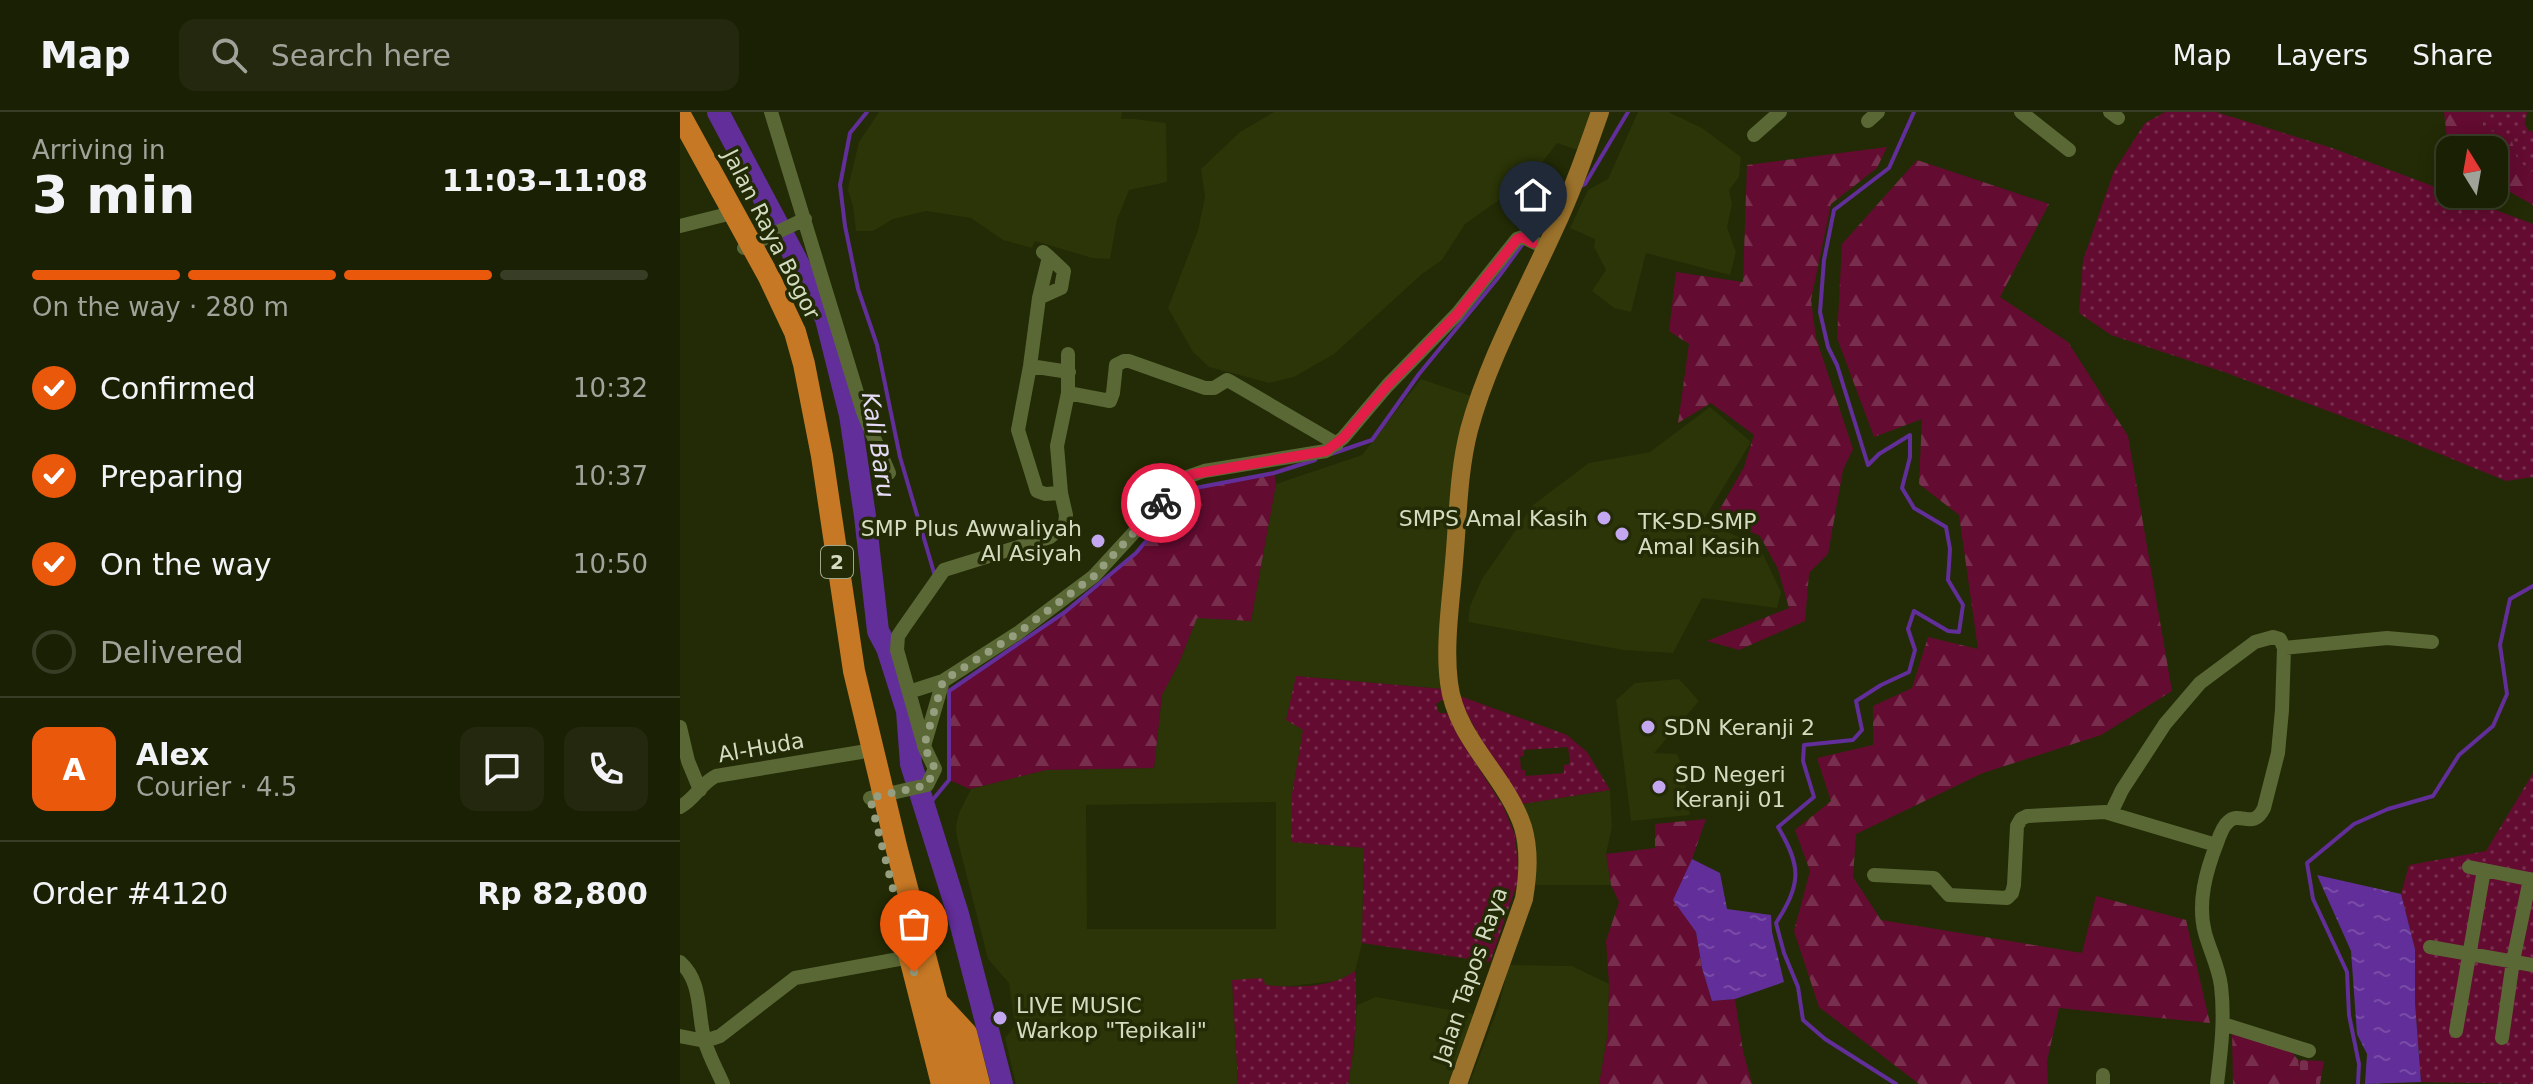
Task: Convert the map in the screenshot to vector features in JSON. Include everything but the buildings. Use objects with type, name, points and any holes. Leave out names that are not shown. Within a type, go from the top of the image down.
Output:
[{"type":"highway","name":"Jalan Raya Bogor","points":[[680,115],[752,243],[795,332],[822,456],[854,671],[885,794],[917,966],[943,1053],[959,1084]]},
{"type":"highway","name":"Jalan Raya Bogor","points":[[680,137],[724,215],[752,243],[792,365],[811,457],[834,624],[861,752],[885,794]]},
{"type":"highway","points":[[932,1084],[924,1041],[932,1010],[966,1033],[979,1084]]},
{"type":"highway","name":"Jalan Raya Bogor","points":[[942,1084],[943,1053]]},
{"type":"main road","name":"Jalan Tapos Raya","points":[[1458,1084],[1524,899],[1528,875],[1523,828],[1515,809],[1466,734],[1453,706],[1449,682],[1449,614],[1468,434],[1534,243],[1572,188],[1600,112]]},
{"type":"street","points":[[771,112],[801,221],[863,412],[889,473]]},
{"type":"street","points":[[1754,135],[1780,112]]},
{"type":"street","points":[[2021,112],[2069,150]]},
{"type":"street","points":[[680,226],[724,215]]},
{"type":"street","points":[[752,243],[801,221]]},
{"type":"street","points":[[909,692],[943,681],[1018,633],[1094,576],[1184,478],[1204,471],[1324,452],[1337,444],[1387,386],[1457,314],[1517,239],[1534,243]]},
{"type":"street","points":[[1046,254],[1064,271],[1061,288],[1039,298],[1019,421],[1020,440],[1037,491],[1061,493]]},
{"type":"street","points":[[885,794],[927,785],[935,769],[924,746],[897,650],[898,636],[944,570],[1050,537],[1066,520],[1057,446],[1068,393],[1068,354]]},
{"type":"street","points":[[1068,393],[1110,401],[1116,365],[1129,361],[1205,388],[1214,388],[1227,380],[1337,444]]},
{"type":"street","points":[[1030,366],[1069,372]]},
{"type":"street","points":[[2111,813],[2122,790],[2165,724],[2200,683],[2255,642],[2273,637],[2280,639],[2284,648],[2278,753],[2264,808],[2254,820],[2235,818],[2227,822],[2216,845],[2202,893],[2202,916],[2221,983],[2223,1024],[2217,1084]]},
{"type":"street","points":[[2284,648],[2387,638],[2432,642]]},
{"type":"street","points":[[924,746],[943,681]]},
{"type":"street","points":[[680,727],[688,761],[700,790]]},
{"type":"street","name":"Al-Huda","points":[[680,807],[716,776],[861,752]]},
{"type":"street","points":[[1874,875],[1934,878],[1949,895],[2007,898],[2014,885],[2017,826],[2027,816],[2111,813],[2216,845]]},
{"type":"street","points":[[2469,867],[2531,880],[2513,961],[2502,1038]]},
{"type":"street","points":[[2456,1031],[2484,870]]},
{"type":"street","points":[[2430,947],[2533,965]]},
{"type":"street","points":[[680,962],[692,977],[705,1041],[723,1084]]},
{"type":"street","points":[[680,1036],[705,1041],[720,1036],[795,978],[917,966]]},
{"type":"street","points":[[2223,1024],[2309,1051]]},
{"type":"shaded area","points":[[879,112],[1122,112],[1121,119],[1166,123],[1167,182],[1129,190],[1117,220],[1110,259],[1092,258],[1035,241],[1032,248],[1003,240],[971,218],[926,211],[893,219],[873,231],[856,231],[849,183],[859,142]]},
{"type":"shaded area","points":[[1274,112],[1594,112],[1578,150],[1557,143],[1532,176],[1522,171],[1510,192],[1465,224],[1442,260],[1422,274],[1334,354],[1294,377],[1269,383],[1209,367],[1193,352],[1168,308],[1198,230],[1205,197],[1201,169],[1240,132]]},
{"type":"shaded area","points":[[1638,112],[1668,112],[1702,128],[1741,157],[1739,177],[1729,190],[1732,205],[1727,227],[1736,252],[1730,275],[1646,253],[1631,312],[1614,308],[1592,291],[1606,270],[1594,247],[1595,239],[1570,228],[1588,190],[1608,179]]},
{"type":"shaded area","points":[[1421,379],[1471,396],[1439,679],[1443,689],[1296,676],[1304,730],[1292,794],[1364,848],[1362,943],[1355,971],[1343,980],[1283,987],[1232,981],[1238,1084],[1016,1084],[1005,1038],[1015,1026],[1009,983],[988,959],[957,838],[959,813],[971,789],[1046,770],[1154,768],[1162,695],[1179,663],[1197,617],[1251,621],[1276,484],[1362,455]],"holes":[[[1276,802],[1276,929],[1087,929],[1086,805]]]},
{"type":"shaded area","name":"TK-SD-SMP Amal Kasih","points":[[1710,407],[1751,442],[1703,521],[1759,546],[1781,592],[1777,608],[1702,598],[1673,653],[1623,650],[1468,622],[1470,606],[1482,579],[1533,505],[1589,463],[1650,452]]},
{"type":"shaded area","name":"SDN Keranji 2","points":[[1679,679],[1699,701],[1654,753],[1677,754],[1683,767],[1690,815],[1631,821],[1616,700],[1635,683]]},
{"type":"shaded area","points":[[1610,790],[1612,827],[1606,854],[1611,885],[1532,885],[1522,804]]},
{"type":"shaded area","points":[[1509,965],[1572,966],[1609,984],[1608,1033],[1599,1084],[1469,1084],[1499,1005]]},
{"type":"shaded area","points":[[1376,997],[1473,1014],[1451,1084],[1348,1084],[1357,1005]]},
{"type":"green space","points":[[2165,112],[2216,112],[2332,148],[2436,187],[2436,208],[2491,208],[2533,224],[2533,477],[2506,481],[2227,373],[2111,335],[2079,313],[2083,260],[2114,171],[2145,123]]},
{"type":"green space","points":[[2444,112],[2481,112],[2483,127],[2502,136],[2447,136]]},
{"type":"green space","points":[[2481,112],[2527,112],[2525,124],[2533,132],[2533,171],[2517,159],[2508,136],[2483,127]]},
{"type":"green space","points":[[2508,139],[2512,141],[2517,159],[2533,171],[2533,205],[2508,191]]},
{"type":"green space","points":[[1887,147],[1877,168],[1831,204],[1811,300],[1816,338],[1853,449],[1843,470],[1828,554],[1809,573],[1805,621],[1739,650],[1707,641],[1789,608],[1778,569],[1760,536],[1716,516],[1744,467],[1754,435],[1711,403],[1678,423],[1689,344],[1669,331],[1676,272],[1743,282],[1747,165]]},
{"type":"green space","points":[[1917,160],[2049,204],[2000,297],[2068,342],[2128,436],[2172,691],[2101,735],[1983,773],[1856,834],[1853,877],[1881,920],[2082,953],[2096,896],[2186,920],[2210,1023],[2059,1008],[2047,1061],[2048,1084],[1919,1084],[1819,1007],[1794,931],[1810,871],[1795,830],[1831,801],[1817,758],[1873,745],[1873,706],[1912,688],[1928,637],[1978,649],[1959,515],[1919,484],[1922,419],[1874,437],[1837,338],[1842,244]]},
{"type":"green space","points":[[1274,473],[1276,484],[1251,621],[1197,618],[1162,695],[1154,768],[1046,770],[970,789],[949,780],[949,691],[1065,612],[1136,553],[1190,489]]},
{"type":"green space","points":[[1296,676],[1443,689],[1444,699],[1436,704],[1439,713],[1447,713],[1458,736],[1503,806],[1515,835],[1519,878],[1490,962],[1362,943],[1364,848],[1291,842],[1292,794],[1303,730],[1286,720]]},
{"type":"green space","points":[[1457,695],[1567,735],[1587,752],[1610,790],[1522,804],[1486,749]],"holes":[[[1568,747],[1570,764],[1564,765],[1564,773],[1526,776],[1525,770],[1521,770],[1520,757],[1524,756],[1524,750]]]},
{"type":"green space","points":[[2533,773],[2533,1084],[2421,1082],[2415,1003],[2415,949],[2401,894],[2409,865],[2486,851]]},
{"type":"green space","points":[[1706,819],[1674,900],[1696,932],[1712,1001],[1735,999],[1752,1084],[1599,1084],[1608,1033],[1606,941],[1619,902],[1611,885],[1606,854],[1655,848],[1655,824]]},
{"type":"green space","points":[[1355,971],[1355,1028],[1348,1084],[1238,1084],[1232,980],[1262,978],[1266,985],[1312,986],[1335,981]]},
{"type":"green space","points":[[2232,1031],[2287,1046],[2298,1060],[2302,1084],[2233,1084]]},
{"type":"green space","points":[[2298,1060],[2324,1061],[2320,1084],[2302,1084]]},
{"type":"water","points":[[1692,859],[1720,873],[1727,909],[1771,915],[1784,982],[1735,999],[1712,1001],[1696,932],[1673,900]]},
{"type":"water","points":[[2317,875],[2401,894],[2415,949],[2415,1003],[2421,1082],[2365,1084],[2367,1054],[2357,1034],[2351,951]]},
{"type":"waterway","name":"Kali Baru","points":[[718,112],[826,319],[850,415],[878,631],[887,648],[907,711],[911,764],[958,914],[1002,1084]]},
{"type":"waterway","points":[[867,112],[850,133],[840,185],[845,226],[858,289],[877,345],[900,457],[935,576]]},
{"type":"waterway","points":[[1581,186],[1628,112]]},
{"type":"waterway","points":[[1896,1084],[1825,1039],[1803,1020],[1798,987],[1776,923],[1790,897],[1795,875],[1791,853],[1778,827],[1814,797],[1803,761],[1804,745],[1853,740],[1862,730],[1856,701],[1909,672],[1915,650],[1908,629],[1914,611],[1948,631],[1959,632],[1963,605],[1948,580],[1950,549],[1946,527],[1914,508],[1902,488],[1910,457],[1910,435],[1879,454],[1868,465],[1837,365],[1828,347],[1820,312],[1824,260],[1834,210],[1889,168],[1914,112]]},
{"type":"waterway","points":[[1331,454],[1372,440],[1419,374],[1497,279],[1557,197],[1563,195]]},
{"type":"waterway","points":[[926,808],[949,780],[949,691],[1065,612],[1136,553],[1190,489],[1274,473],[1315,460]]},
{"type":"waterway","points":[[2358,1084],[2359,1064],[2349,1015],[2347,972],[2313,899],[2307,863],[2354,824],[2388,809],[2433,796],[2459,755],[2493,726],[2507,694],[2500,645],[2510,599],[2533,586]]},
{"type":"way so far","points":[[914,972],[870,798],[927,785],[935,769],[924,746],[943,681],[1018,633],[1094,576],[1161,503]]},
{"type":"place","name":"SMPS Amal Kasih","points":[[1604,518]]},
{"type":"place","name":"TK-SD-SMP Amal Kasih","points":[[1622,534]]},
{"type":"place","name":"SMP Plus Awwaliyah Al Asiyah","points":[[1098,541]]},
{"type":"place","name":"SDN Keranji 2","points":[[1648,727]]},
{"type":"place","name":"SD Negeri Keranji 01","points":[[1659,787]]},
{"type":"place","name":"LIVE MUSIC Warkop \"Tepikali\"","points":[[1000,1018]]},
{"type":"route","points":[[1161,503],[1184,478],[1193,474],[1326,451],[1343,438],[1387,386],[1457,314],[1517,239],[1523,237],[1533,243]]}]
